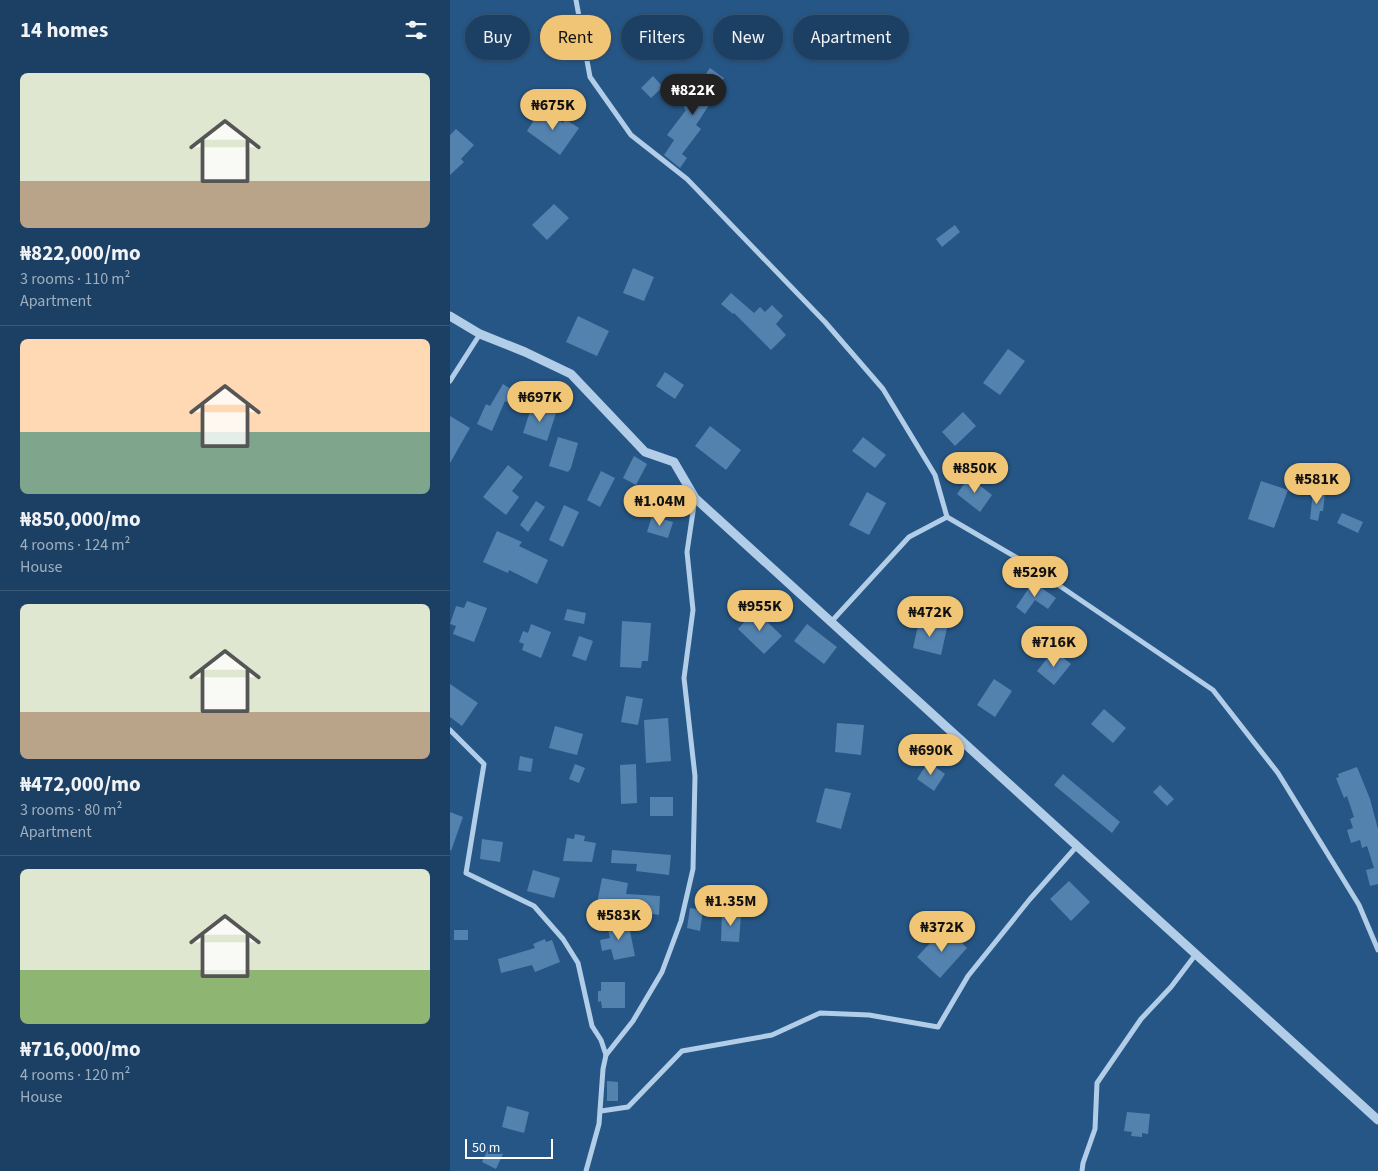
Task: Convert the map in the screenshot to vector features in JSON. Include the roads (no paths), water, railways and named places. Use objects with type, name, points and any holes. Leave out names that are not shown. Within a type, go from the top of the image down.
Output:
[{"type":"street","points":[[576,0],[590,77],[631,135],[687,179],[825,322],[884,389],[934,475],[947,517],[1026,563],[1213,690],[1278,773],[1359,905],[1378,950]]},
{"type":"street","points":[[450,316],[480,334],[525,352],[571,374],[645,452],[674,462],[695,498],[1378,1120]]},
{"type":"street","points":[[450,381],[480,334]]},
{"type":"street","points":[[586,1171],[599,1124],[603,1069],[606,1056],[633,1021],[662,972],[681,921],[692,869],[695,776],[684,678],[693,610],[686,552],[695,498]]},
{"type":"street","points":[[831,622],[909,537],[947,517]]},
{"type":"street","points":[[450,730],[484,764],[466,874],[534,906],[563,939],[578,964],[592,1026],[606,1056]]},
{"type":"street","points":[[601,1111],[628,1107],[682,1051],[772,1035],[820,1013],[868,1015],[938,1027],[968,976],[1030,899],[1078,846]]},
{"type":"street","points":[[1082,1171],[1082,1163],[1095,1129],[1096,1084],[1141,1019],[1171,987],[1196,954]]}]
